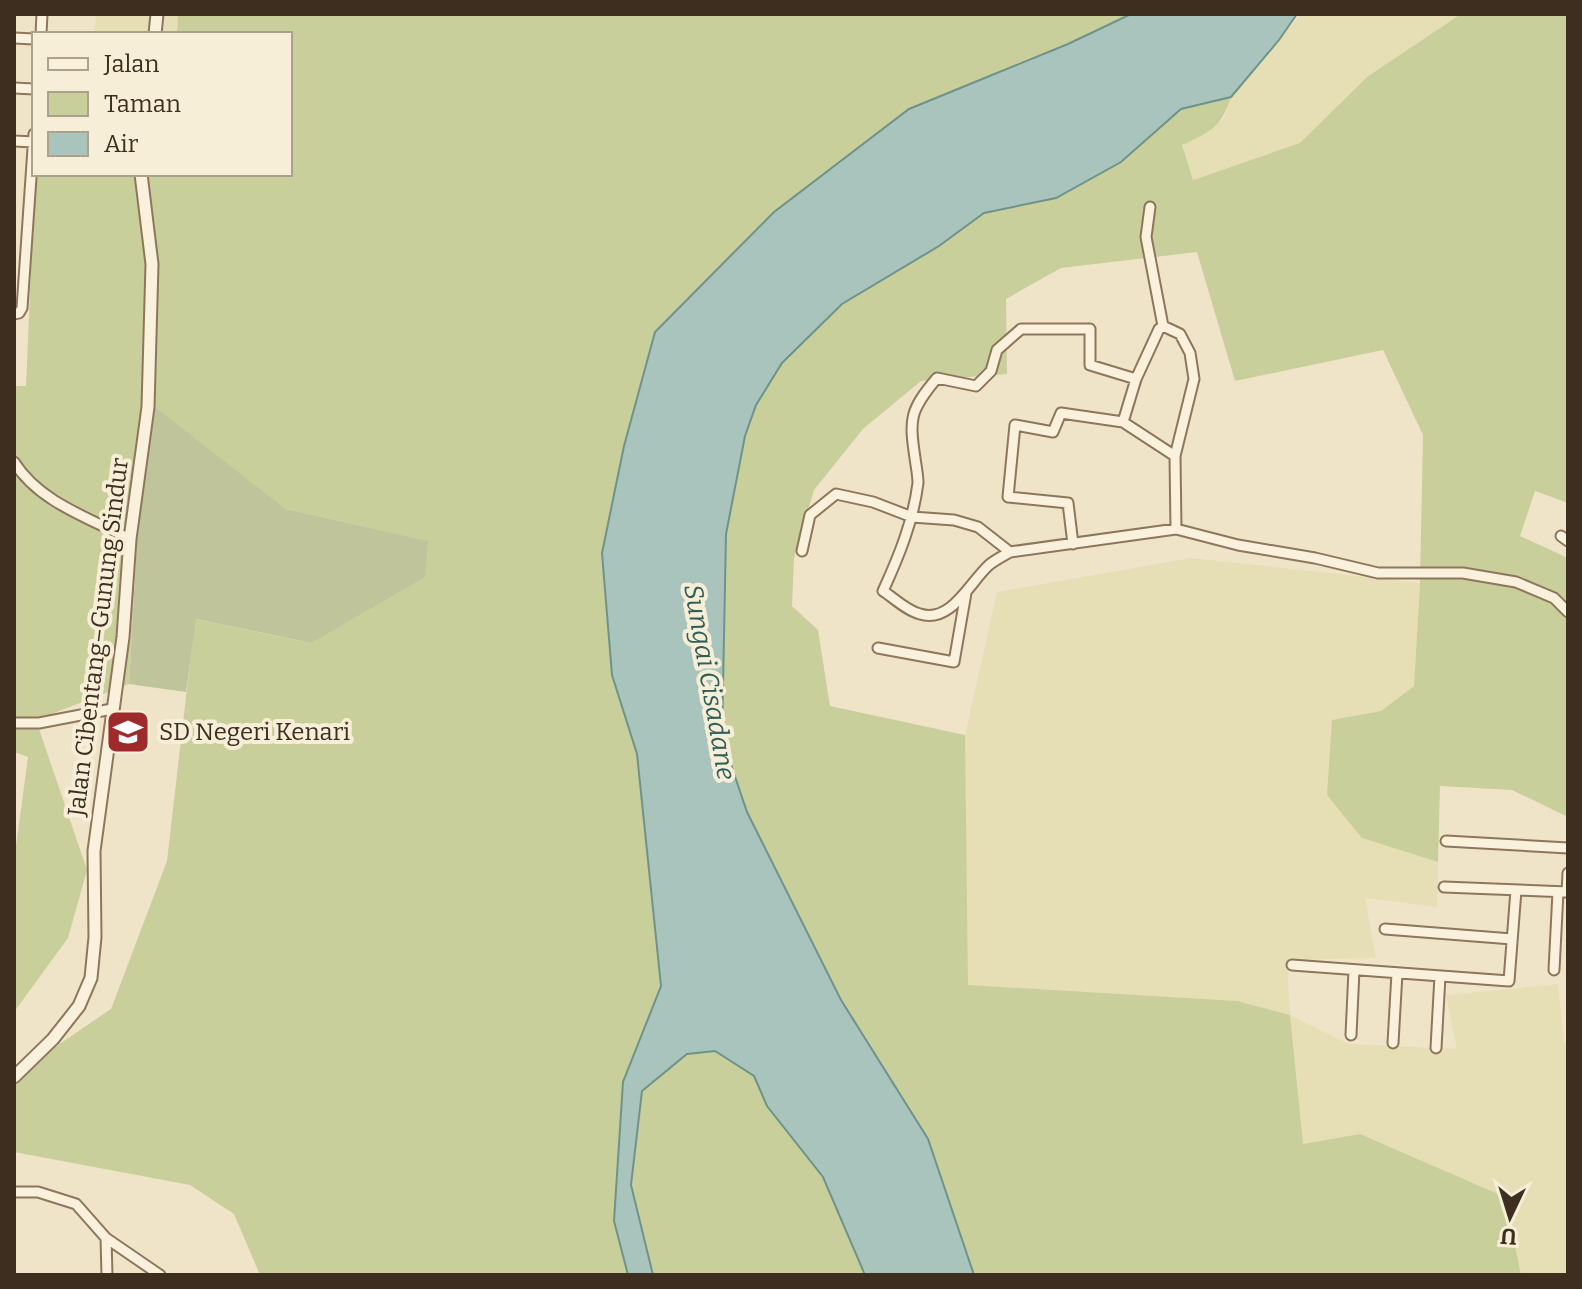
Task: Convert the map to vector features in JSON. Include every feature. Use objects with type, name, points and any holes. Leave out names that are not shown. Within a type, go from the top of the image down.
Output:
[{"type":"street","points":[[14,314],[22,308],[32,170]]},
{"type":"street","name":"Jalan Cibentang–Gunung Sindur","points":[[14,1077],[53,1039],[79,1006],[91,978],[95,937],[94,851],[123,637],[130,539],[148,407],[152,264],[141,176]]},
{"type":"street","points":[[1150,207],[1146,237],[1163,326]]},
{"type":"street","points":[[1123,422],[1136,379],[1163,326]]},
{"type":"street","points":[[1163,326],[1180,334],[1190,353],[1194,379],[1175,456],[1176,529]]},
{"type":"street","points":[[1136,379],[1090,365],[1090,329],[1021,329],[997,350],[991,371],[976,386],[937,378],[921,397],[909,424],[918,479],[912,517],[883,591],[918,614],[927,615],[945,611],[989,565],[1010,552],[1176,529],[1238,545],[1378,573],[1463,573],[1516,582],[1554,598],[1568,612]]},
{"type":"street","points":[[1073,544],[1068,503],[1008,497],[1015,425],[1053,432],[1061,413],[1123,422],[1175,456]]},
{"type":"street","points":[[14,462],[26,481],[44,495],[130,539]]},
{"type":"street","points":[[802,551],[810,515],[836,494],[873,502],[912,517],[954,520],[978,527],[1010,552]]},
{"type":"street","points":[[878,648],[954,662],[967,590]]},
{"type":"street","points":[[14,723],[39,723],[112,709]]},
{"type":"street","points":[[1446,841],[1568,848]]},
{"type":"street","points":[[1554,970],[1568,873]]},
{"type":"street","points":[[1444,887],[1564,892]]},
{"type":"street","points":[[1292,965],[1509,981],[1516,890]]},
{"type":"street","points":[[1385,929],[1512,939]]},
{"type":"street","points":[[1351,1035],[1354,970]]},
{"type":"street","points":[[1393,1043],[1397,973]]},
{"type":"street","points":[[1436,1048],[1440,976]]},
{"type":"street","points":[[14,1192],[38,1192],[76,1204],[106,1238],[160,1275]]},
{"type":"street","points":[[106,1238],[107,1275]]},
{"type":"shaded area","points":[[96,14],[178,14],[177,32],[94,32]]},
{"type":"shaded area","points":[[1301,14],[1461,14],[1367,77],[1300,143],[1193,180],[1182,145],[1205,134],[1224,118],[1231,97]]},
{"type":"shaded area","points":[[1191,558],[1420,583],[1414,686],[1381,711],[1333,720],[1362,838],[1438,862],[1437,907],[1365,898],[1376,958],[1287,960],[1290,1015],[1349,1044],[1457,1049],[1446,995],[1558,984],[1564,1041],[1568,1043],[1568,1275],[1521,1275],[1504,1197],[1360,1134],[1303,1144],[1237,1001],[967,985],[965,735],[997,592]]},
{"type":"green space","points":[[178,14],[1131,14],[1068,44],[909,109],[774,212],[655,332],[624,446],[602,553],[612,675],[637,754],[661,986],[623,1082],[614,1221],[628,1275],[260,1275],[234,1214],[190,1185],[14,1152],[14,1075],[111,1009],[167,861],[195,619],[311,643],[427,541],[286,509],[155,408],[138,521],[129,684],[36,720],[87,870],[68,938],[14,1012],[14,847],[28,757],[14,752],[14,386],[26,386],[35,176],[292,176],[292,32],[177,32]]},
{"type":"green space","points":[[1461,14],[1568,14],[1568,503],[1535,491],[1520,536],[1568,558],[1568,817],[1512,790],[1440,786],[1438,862],[1362,838],[1327,795],[1332,720],[1381,711],[1414,686],[1423,435],[1383,350],[1235,381],[1197,252],[1061,268],[1006,299],[1007,374],[921,381],[863,429],[814,490],[794,558],[792,606],[818,630],[830,706],[965,735],[968,985],[1237,1001],[1290,1015],[1303,1144],[1360,1134],[1505,1197],[1521,1275],[974,1275],[928,1139],[841,1000],[747,812],[722,738],[726,534],[745,436],[756,405],[782,363],[842,304],[939,246],[984,213],[1056,198],[1121,162],[1181,109],[1231,97],[1223,116],[1213,128],[1182,145],[1193,180],[1300,143],[1367,77]]},
{"type":"green space","points":[[155,407],[286,509],[428,541],[425,577],[311,643],[196,619],[186,692],[129,684],[138,521]]},
{"type":"green space","points":[[715,1051],[754,1076],[767,1106],[823,1177],[865,1275],[653,1275],[631,1185],[642,1091],[686,1054]]},
{"type":"water","name":"Sungai Cisadane","points":[[1131,14],[1297,14],[1231,97],[1181,109],[1121,162],[1056,198],[984,213],[939,246],[842,304],[782,363],[756,405],[745,436],[726,534],[722,738],[747,812],[841,1000],[928,1139],[974,1275],[865,1275],[823,1177],[767,1106],[754,1076],[715,1051],[687,1054],[642,1091],[631,1185],[653,1275],[628,1275],[614,1221],[623,1082],[661,986],[637,754],[612,675],[602,553],[624,446],[655,332],[774,212],[909,109],[1068,44]]},
{"type":"place","name":"SD Negeri Kenari","points":[[128,732]]}]
